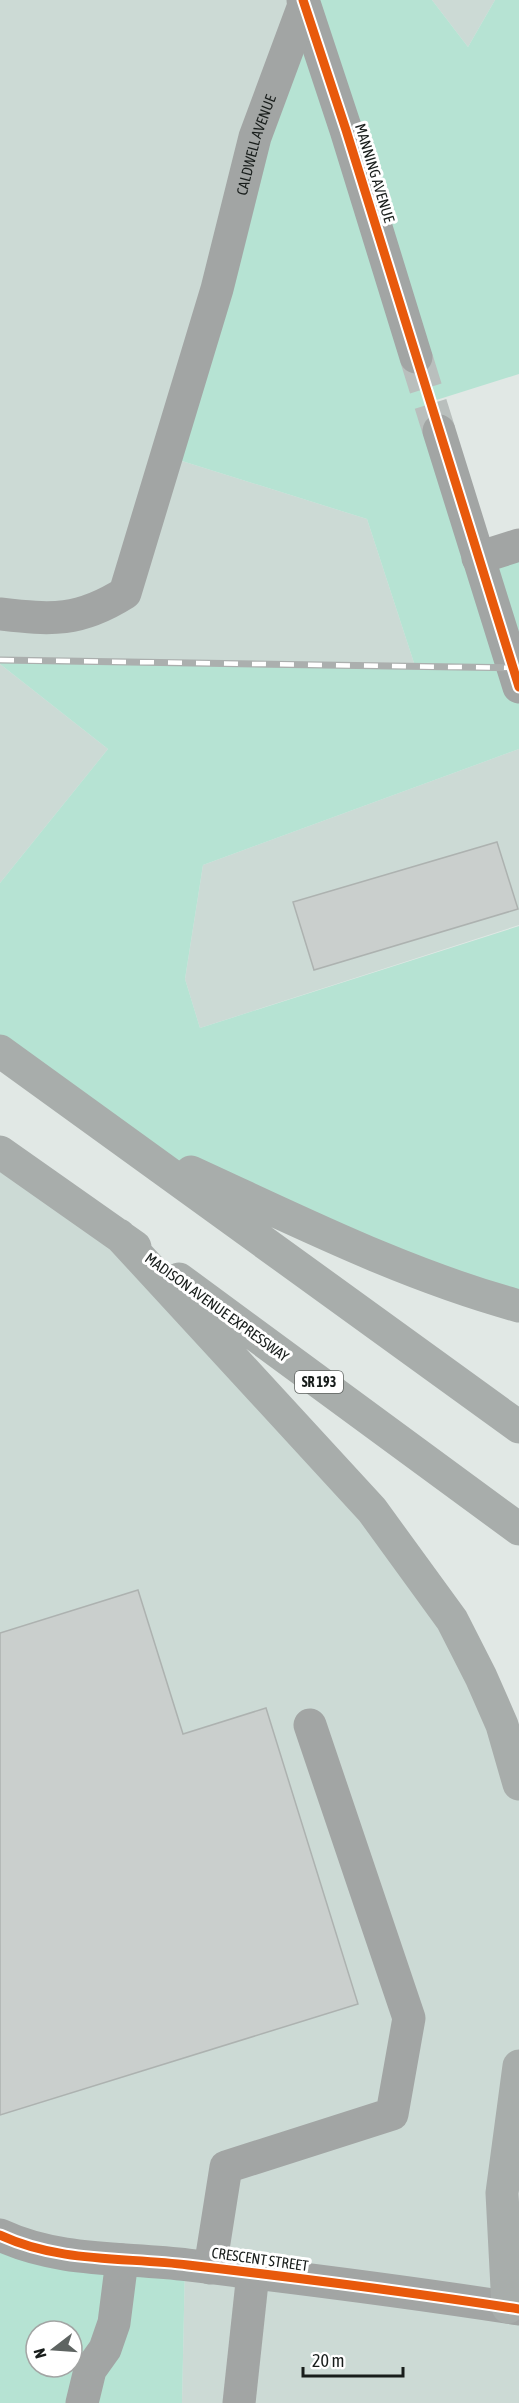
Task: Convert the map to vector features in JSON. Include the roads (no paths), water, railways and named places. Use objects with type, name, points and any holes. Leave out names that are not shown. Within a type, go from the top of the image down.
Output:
[{"type":"highway","points":[[12,1060],[519,1427]]},
{"type":"highway","points":[[124,1142],[370,1253],[438,1281],[519,1306]]},
{"type":"highway","name":"MADISON AVENUE EXPRESSWAY","points":[[0,1152],[119,1235],[519,1529]]},
{"type":"highway","points":[[119,1235],[372,1510],[452,1620],[502,1725],[519,1784]]},
{"type":"highway","points":[[514,2308],[502,2193],[519,2066]]},
{"type":"highway","points":[[514,2308],[519,2264]]},
{"type":"street","name":"CALDWELL AVENUE","points":[[0,614],[43,619],[74,616],[102,608],[125,593],[217,289],[255,137],[303,3]]},
{"type":"street","name":"MANNING AVENUE","points":[[303,3],[346,130],[416,357]]},
{"type":"street","points":[[439,431],[519,687]]},
{"type":"street","points":[[478,558],[519,545]]},
{"type":"street","points":[[210,2268],[226,2167],[392,2114],[409,2018],[310,1725]]},
{"type":"street","name":"CRESCENT STREET","points":[[0,2235],[16,2243],[68,2256],[254,2273],[514,2308]]},
{"type":"street","points":[[82,2403],[90,2370],[105,2349],[114,2324],[122,2260]]},
{"type":"street","points":[[239,2403],[254,2273]]},
{"type":"tunnel","points":[[416,357],[439,431]]},
{"type":"railway","points":[[0,660],[519,668]]}]
